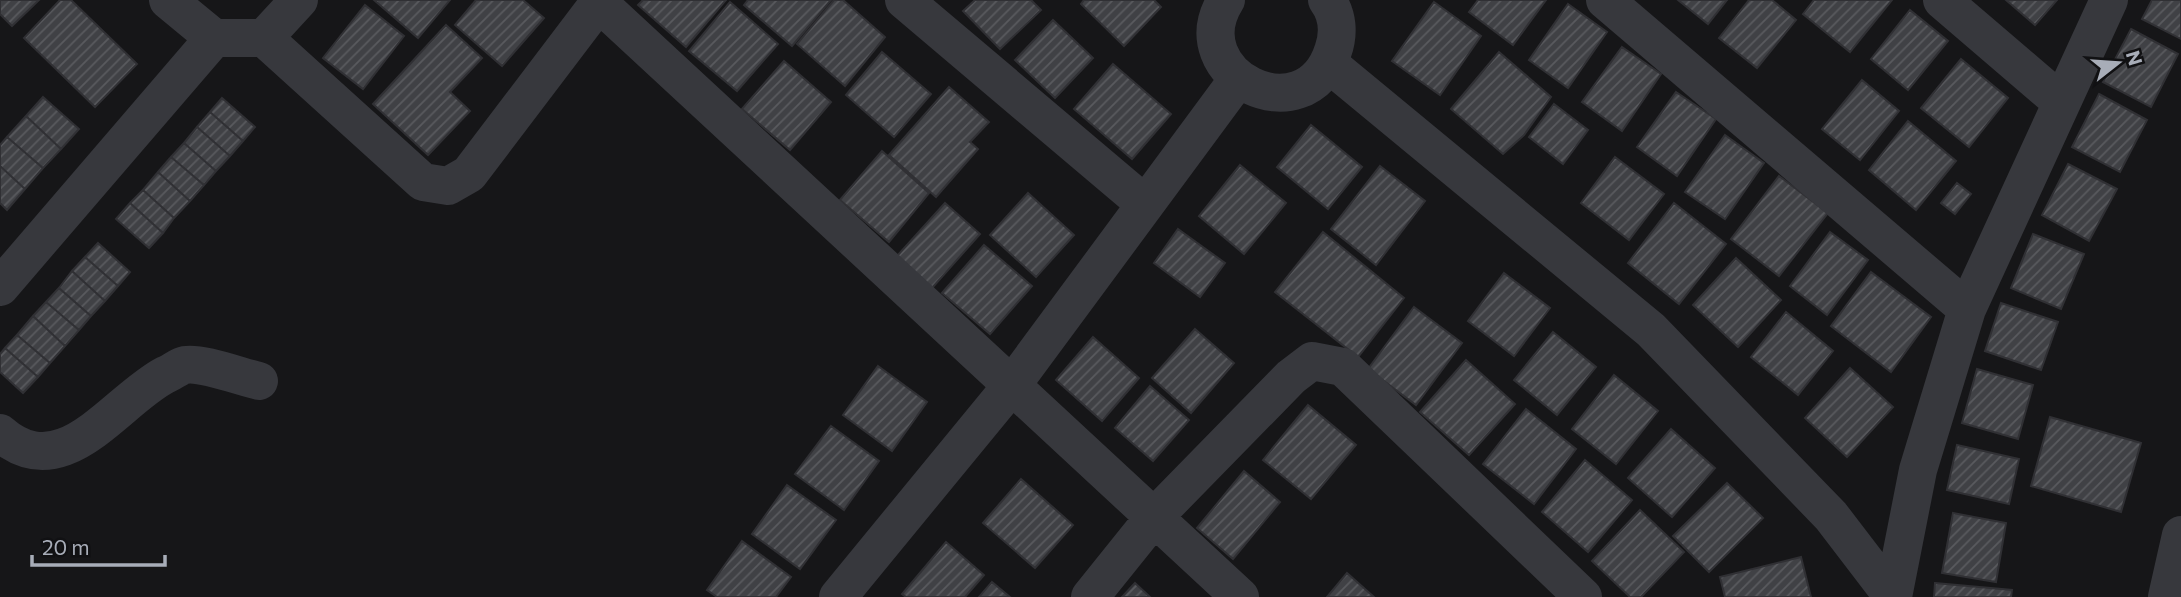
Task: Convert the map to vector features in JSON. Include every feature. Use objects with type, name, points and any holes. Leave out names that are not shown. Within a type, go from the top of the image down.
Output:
[{"type":"street","points":[[168,0],[214,38],[264,38],[423,182],[448,186],[469,174],[600,1],[1240,597]]},
{"type":"street","points":[[264,38],[299,0]]},
{"type":"street","points":[[904,0],[1145,204]]},
{"type":"street","points":[[1226,0],[1216,27],[1218,46],[1225,65],[1238,79],[1256,90],[1276,94],[1306,85],[1329,64],[1338,37],[1334,9],[1327,0]]},
{"type":"street","points":[[1605,0],[1967,309]]},
{"type":"street","points":[[1942,0],[2061,102]]},
{"type":"street","points":[[1329,64],[1651,330],[1831,516],[1893,597],[1918,470],[1967,309],[2109,0]]},
{"type":"street","points":[[0,287],[214,38]]},
{"type":"street","points":[[838,597],[1012,386],[1238,79]]},
{"type":"street","points":[[1090,597],[1155,516],[1291,377],[1312,361],[1343,367],[1583,597]]},
{"type":"street","points":[[0,433],[11,443],[42,453],[87,438],[150,383],[185,365],[259,381]]},
{"type":"street","points":[[2167,597],[2181,535]]},
{"type":"building","points":[[0,0],[39,0],[12,26],[0,14]]},
{"type":"building","points":[[60,0],[71,0],[137,64],[95,107],[24,38]]},
{"type":"building","points":[[374,0],[450,0],[418,38]]},
{"type":"building","points":[[476,0],[523,0],[544,18],[502,66],[455,25]]},
{"type":"building","points":[[643,0],[726,0],[686,47],[638,5]]},
{"type":"building","points":[[748,0],[831,0],[792,46],[744,5]]},
{"type":"building","points":[[834,0],[843,0],[885,37],[845,86],[797,44]]},
{"type":"building","points":[[975,0],[1031,0],[1041,10],[1000,49],[963,11]]},
{"type":"building","points":[[1084,0],[1154,0],[1161,7],[1124,46],[1081,4]]},
{"type":"building","points":[[1478,0],[1546,0],[1513,45],[1469,12]]},
{"type":"building","points":[[1678,0],[1727,0],[1708,24]]},
{"type":"building","points":[[1749,0],[1772,0],[1796,20],[1757,68],[1719,38]]},
{"type":"building","points":[[1814,0],[1892,0],[1850,52],[1803,14]]},
{"type":"building","points":[[2006,0],[2057,0],[2035,25]]},
{"type":"building","points":[[2152,0],[2181,0],[2181,39],[2142,19]]},
{"type":"building","points":[[730,2],[778,44],[737,91],[689,51]]},
{"type":"building","points":[[1434,2],[1481,36],[1440,95],[1392,61]]},
{"type":"building","points":[[1568,4],[1607,32],[1568,88],[1529,60]]},
{"type":"building","points":[[365,5],[404,36],[363,89],[323,58]]},
{"type":"building","points":[[1910,10],[1948,41],[1908,90],[1871,59]]},
{"type":"building","points":[[1053,20],[1093,58],[1055,98],[1015,60]]},
{"type":"building","points":[[446,25],[482,58],[450,92],[470,111],[428,155],[373,104]]},
{"type":"building","points":[[2131,29],[2178,54],[2151,107],[2103,82]]},
{"type":"building","points":[[1622,47],[1661,74],[1622,131],[1582,102]]},
{"type":"building","points":[[882,52],[931,94],[894,137],[846,95]]},
{"type":"building","points":[[1499,52],[1551,97],[1524,135],[1503,154],[1451,109]]},
{"type":"building","points":[[1961,59],[2008,98],[1969,147],[1921,108]]},
{"type":"building","points":[[784,61],[831,102],[790,150],[742,109]]},
{"type":"building","points":[[1113,64],[1171,114],[1132,159],[1074,109]]},
{"type":"building","points":[[1862,80],[1899,111],[1860,160],[1822,129]]},
{"type":"building","points":[[949,87],[989,122],[970,142],[978,149],[936,197],[889,155]]},
{"type":"building","points":[[1676,92],[1716,119],[1677,176],[1637,147]]},
{"type":"building","points":[[2099,94],[2147,120],[2120,172],[2072,147]]},
{"type":"building","points":[[43,97],[79,129],[61,149],[26,116]]},
{"type":"building","points":[[222,98],[255,127],[243,141],[210,112]]},
{"type":"building","points":[[1554,104],[1588,130],[1563,164],[1529,137]]},
{"type":"building","points":[[210,112],[243,141],[230,156],[197,127]]},
{"type":"building","points":[[26,116],[61,149],[43,168],[7,137]]},
{"type":"building","points":[[1908,121],[1956,161],[1916,210],[1869,170]]},
{"type":"building","points":[[1311,125],[1362,167],[1328,209],[1277,167]]},
{"type":"building","points":[[197,127],[230,156],[216,171],[184,143]]},
{"type":"building","points":[[1725,135],[1764,163],[1725,219],[1685,192]]},
{"type":"building","points":[[7,137],[43,168],[25,189],[0,166],[0,145]]},
{"type":"building","points":[[184,143],[216,171],[204,185],[171,157]]},
{"type":"building","points":[[882,151],[929,193],[889,242],[840,200]]},
{"type":"building","points":[[171,157],[204,185],[190,201],[158,172]]},
{"type":"building","points":[[1615,157],[1664,194],[1629,240],[1581,203]]},
{"type":"building","points":[[2068,164],[2117,189],[2089,241],[2042,215]]},
{"type":"building","points":[[1240,165],[1286,203],[1244,254],[1199,216]]},
{"type":"building","points":[[0,166],[25,189],[7,210],[0,203]]},
{"type":"building","points":[[1380,166],[1425,201],[1376,265],[1331,229]]},
{"type":"building","points":[[158,172],[190,201],[174,218],[143,190]]},
{"type":"building","points":[[1779,176],[1828,213],[1779,276],[1731,239]]},
{"type":"building","points":[[1957,183],[1971,194],[1955,214],[1941,203]]},
{"type":"building","points":[[143,190],[174,218],[163,233],[130,203]]},
{"type":"building","points":[[1028,193],[1074,235],[1036,277],[990,235]]},
{"type":"building","points":[[130,203],[163,233],[149,248],[116,219]]},
{"type":"building","points":[[945,203],[980,234],[932,288],[897,256]]},
{"type":"building","points":[[1674,203],[1726,244],[1679,304],[1628,263]]},
{"type":"building","points":[[1178,229],[1225,263],[1200,297],[1154,263]]},
{"type":"building","points":[[1323,232],[1404,298],[1358,357],[1275,292]]},
{"type":"building","points":[[1830,232],[1868,260],[1827,315],[1790,286]]},
{"type":"building","points":[[2033,234],[2084,254],[2061,309],[2011,288]]},
{"type":"building","points":[[98,243],[130,272],[118,286],[85,257]]},
{"type":"building","points":[[984,245],[1032,286],[990,334],[942,293]]},
{"type":"building","points":[[85,257],[118,286],[105,301],[72,271]]},
{"type":"building","points":[[1736,258],[1781,300],[1738,347],[1693,305]]},
{"type":"building","points":[[72,271],[105,301],[91,316],[59,288]]},
{"type":"building","points":[[1871,272],[1931,317],[1891,372],[1831,326]]},
{"type":"building","points":[[1504,273],[1550,308],[1514,356],[1468,321]]},
{"type":"building","points":[[59,288],[91,316],[79,330],[46,302]]},
{"type":"building","points":[[46,302],[79,330],[65,346],[33,316]]},
{"type":"building","points":[[2001,303],[2058,322],[2041,370],[1985,351]]},
{"type":"building","points":[[1414,307],[1462,343],[1416,405],[1368,369]]},
{"type":"building","points":[[1786,312],[1833,351],[1798,395],[1751,357]]},
{"type":"building","points":[[33,316],[65,346],[50,363],[17,335]]},
{"type":"building","points":[[1195,329],[1234,363],[1191,413],[1152,378]]},
{"type":"building","points":[[1553,332],[1596,367],[1557,415],[1514,380]]},
{"type":"building","points":[[17,335],[50,363],[38,377],[5,348]]},
{"type":"building","points":[[1093,337],[1139,378],[1102,421],[1056,380]]},
{"type":"building","points":[[5,348],[38,377],[23,393],[0,372],[0,354]]},
{"type":"building","points":[[1466,360],[1515,404],[1469,455],[1420,412]]},
{"type":"building","points":[[878,366],[927,402],[892,451],[843,415]]},
{"type":"building","points":[[1850,368],[1893,407],[1847,457],[1805,418]]},
{"type":"building","points":[[1977,369],[2033,385],[2018,439],[1962,423]]},
{"type":"building","points":[[1614,375],[1658,411],[1616,464],[1572,429]]},
{"type":"building","points":[[1150,386],[1189,420],[1153,461],[1115,428]]},
{"type":"building","points":[[1308,405],[1356,445],[1311,499],[1263,460]]},
{"type":"building","points":[[1526,409],[1576,449],[1534,504],[1483,464]]},
{"type":"building","points":[[2050,417],[2141,443],[2121,512],[2031,486]]},
{"type":"building","points":[[831,426],[879,461],[844,510],[795,474]]},
{"type":"building","points":[[1671,429],[1715,468],[1672,517],[1628,478]]},
{"type":"building","points":[[1957,445],[2019,459],[2009,504],[1947,490]]},
{"type":"building","points":[[1585,460],[1632,500],[1588,552],[1542,512]]},
{"type":"building","points":[[1244,471],[1280,502],[1233,559],[1197,528]]},
{"type":"building","points":[[1021,479],[1073,525],[1035,568],[983,523]]},
{"type":"building","points":[[1727,483],[1763,518],[1709,572],[1673,536]]},
{"type":"building","points":[[787,485],[836,520],[800,569],[752,534]]},
{"type":"building","points":[[1640,510],[1684,552],[1641,597],[1630,597],[1592,561]]},
{"type":"building","points":[[1953,513],[2006,523],[1996,582],[1942,573]]},
{"type":"building","points":[[742,541],[791,577],[776,597],[717,597],[707,590]]},
{"type":"building","points":[[946,542],[984,575],[965,597],[906,597],[902,594]]},
{"type":"building","points":[[1801,557],[1811,597],[1725,597],[1720,577]]},
{"type":"building","points":[[1347,573],[1374,597],[1327,597]]},
{"type":"building","points":[[992,582],[1010,597],[979,597]]},
{"type":"building","points":[[1135,583],[1150,597],[1122,597]]},
{"type":"building","points":[[1935,583],[2012,590],[2011,597],[1934,597]]}]
